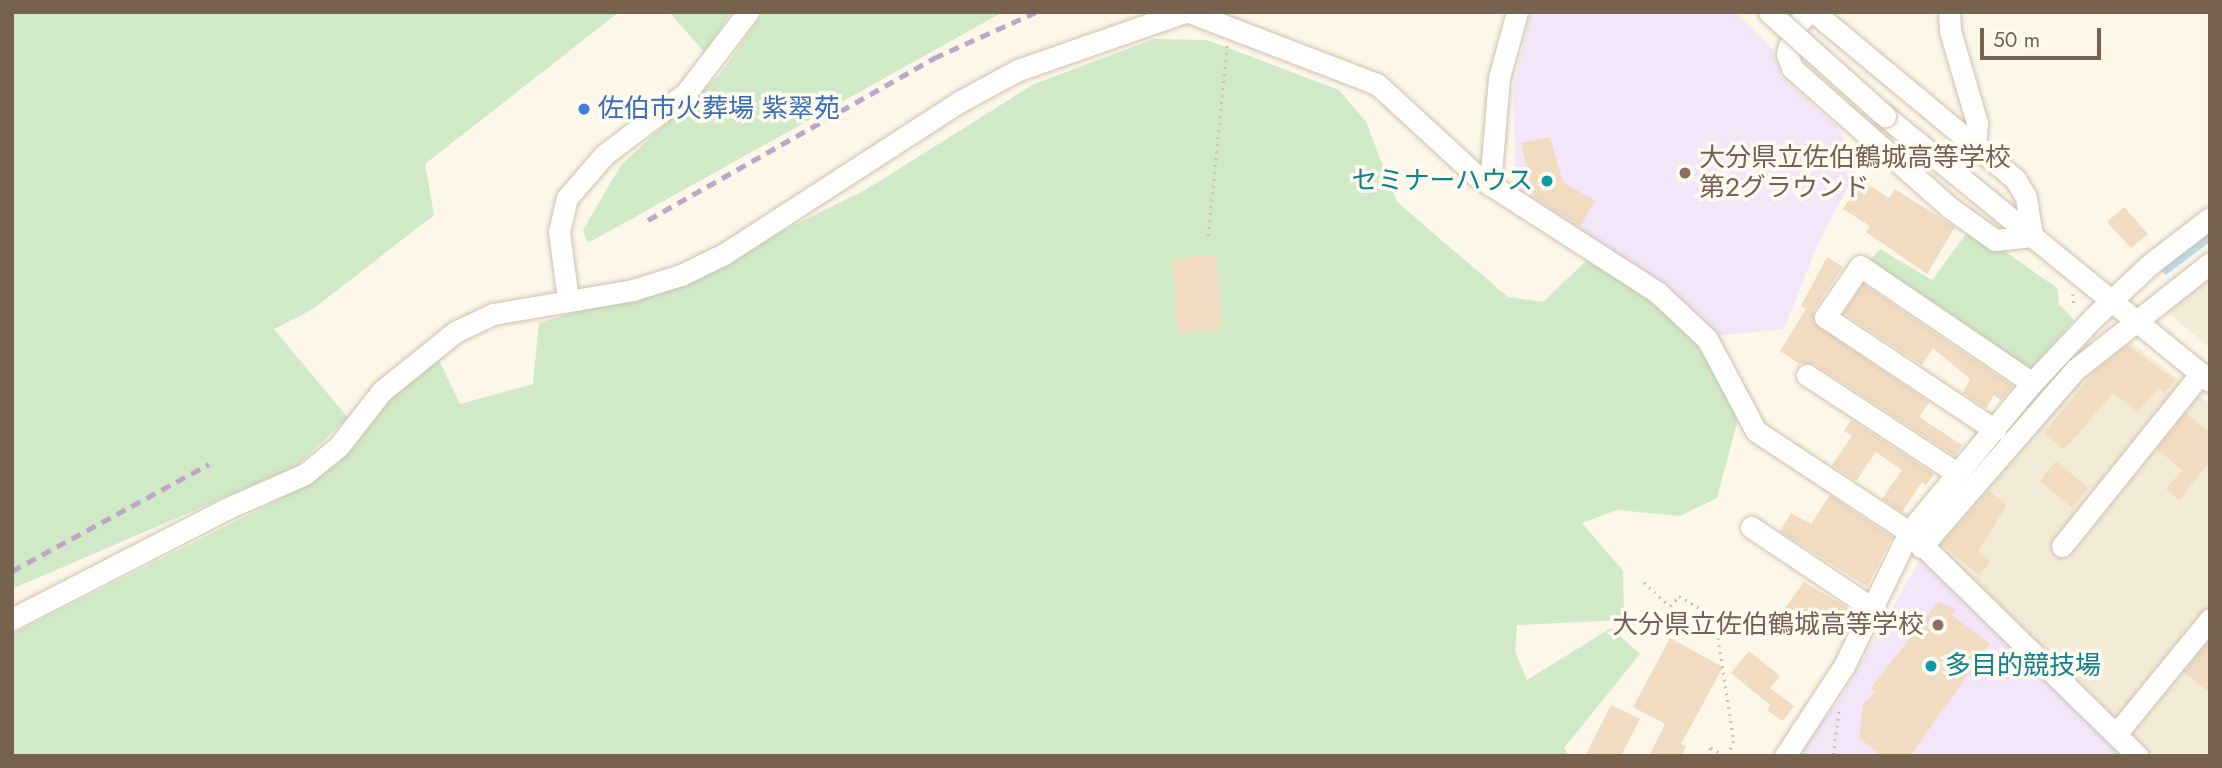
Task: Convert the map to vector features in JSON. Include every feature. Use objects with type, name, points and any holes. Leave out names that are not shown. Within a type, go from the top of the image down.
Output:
[{"type":"street","points":[[568,300],[559,232],[567,198],[604,155],[686,93],[748,12]]},
{"type":"street","points":[[12,619],[228,508],[305,474],[339,446],[383,391],[456,332],[494,314],[633,290],[681,275],[724,254],[960,102],[1018,70],[1187,12],[1228,34],[1377,84],[1490,185],[1657,292],[1707,339],[1756,432],[1915,539],[2138,756]]},
{"type":"street","points":[[1490,185],[1499,78],[1517,12]]},
{"type":"street","points":[[1769,12],[1885,116],[2205,377],[2062,546]]},
{"type":"street","points":[[1808,12],[1795,26],[1787,54],[1792,68],[1949,207],[1995,240],[2032,236]]},
{"type":"street","points":[[1814,12],[2015,178],[2026,197],[2032,236]]},
{"type":"street","points":[[1949,12],[1950,31],[1977,123],[1975,145]]},
{"type":"street","points":[[1785,756],[1844,666],[1872,608],[1957,473],[2032,383],[2110,302],[2210,218]]},
{"type":"street","points":[[1915,539],[2042,404],[2136,321],[2210,263]]},
{"type":"street","points":[[1995,430],[1825,317],[1860,266],[2032,383]]},
{"type":"street","points":[[1807,375],[1957,473]]},
{"type":"street","points":[[1751,527],[1872,608]]},
{"type":"street","points":[[2116,734],[2210,619]]},
{"type":"path","points":[[1208,236],[1228,34]]},
{"type":"path","points":[[1644,582],[1670,606],[1679,596],[1714,617],[1734,741],[1726,756],[1711,747],[1706,756]]},
{"type":"path","points":[[1828,756],[1833,755],[1840,696]]},
{"type":"shaded area","name":"大分県立佐伯鶴城高等学校 第2グラウンド","points":[[1531,12],[1735,12],[1772,48],[1781,77],[1837,126],[1849,148],[1864,156],[1817,246],[1784,329],[1715,336],[1516,190],[1513,89]]},
{"type":"shaded area","points":[[2210,274],[2210,348],[2165,310]]},
{"type":"shaded area","points":[[2125,337],[2210,404],[2210,611],[2117,726],[1929,548],[2061,391]]},
{"type":"shaded area","name":"大分県立佐伯鶴城高等学校","points":[[1922,556],[2128,756],[1797,756],[1844,693]]},
{"type":"shaded area","points":[[2210,630],[2210,756],[2149,756],[2127,734]]},
{"type":"green space","points":[[12,12],[619,12],[425,164],[434,215],[313,309],[274,329],[348,418],[295,467],[12,589]]},
{"type":"green space","points":[[669,12],[731,12],[705,53]]},
{"type":"green space","points":[[764,12],[1003,12],[588,243],[583,230],[621,165],[720,74]]},
{"type":"green space","points":[[1154,39],[1207,40],[1339,90],[1366,122],[1397,202],[1508,297],[1543,302],[1588,259],[1626,276],[1697,336],[1728,387],[1738,419],[1717,498],[1680,516],[1617,510],[1582,523],[1623,571],[1624,620],[1517,625],[1515,652],[1527,680],[1611,628],[1640,654],[1564,748],[1569,756],[12,756],[12,634],[270,504],[336,465],[370,426],[388,395],[436,354],[460,404],[533,384],[539,323],[634,294],[738,253],[867,189],[1034,84]]},
{"type":"green space","points":[[1966,234],[1990,248],[2003,250],[2057,288],[2059,304],[2074,320],[2029,372],[1868,262],[1880,249],[1932,280]]},
{"type":"water","points":[[2210,226],[2210,242],[2166,275],[2157,267]]},
{"type":"building","name":"セミナーハウス","points":[[1550,137],[1563,182],[1595,201],[1580,226],[1534,197],[1521,143]]},
{"type":"building","points":[[1861,180],[1889,198],[1895,189],[1955,227],[1927,274],[1866,232],[1870,226],[1843,209]]},
{"type":"building","points":[[2124,207],[2148,234],[2131,248],[2107,222]]},
{"type":"building","points":[[1217,255],[1222,330],[1177,333],[1173,258]]},
{"type":"building","points":[[1827,257],[1843,267],[1814,310],[1814,323],[1929,402],[1919,417],[1962,445],[1955,456],[1814,364],[1800,364],[1780,351],[1806,309],[1801,306]]},
{"type":"building","points":[[1863,284],[2013,386],[2001,400],[1994,395],[1986,408],[1963,393],[1970,379],[1933,348],[1922,365],[1843,313]]},
{"type":"building","points":[[2128,345],[2175,380],[2164,393],[2158,388],[2138,412],[2113,393],[2064,450],[2044,433],[2095,371]]},
{"type":"building","points":[[2186,413],[2210,433],[2210,462],[2179,500],[2166,489],[2182,470],[2157,449]]},
{"type":"building","points":[[1851,420],[1934,474],[1926,485],[1922,482],[1902,512],[1882,499],[1902,470],[1876,452],[1856,481],[1832,465],[1852,436],[1844,431]]},
{"type":"building","points":[[2056,461],[2088,488],[2072,508],[2040,481]]},
{"type":"building","points":[[1989,491],[2007,505],[1978,551],[1991,562],[1979,575],[1941,544]]},
{"type":"building","points":[[1830,495],[1892,537],[1867,587],[1780,531],[1791,513],[1811,524]]},
{"type":"building","points":[[1804,582],[1850,609],[1834,635],[1785,608]]},
{"type":"building","name":"多目的競技場","points":[[1938,602],[1956,610],[1952,615],[1990,644],[1910,756],[1882,756],[1859,738],[1863,705],[1875,691],[1871,688]]},
{"type":"building","points":[[1670,638],[1723,667],[1681,744],[1686,746],[1682,756],[1649,756],[1665,724],[1633,707]]},
{"type":"building","points":[[2210,640],[2210,693],[2184,672]]},
{"type":"building","points":[[1749,651],[1780,676],[1770,688],[1794,706],[1783,721],[1767,710],[1770,705],[1731,673]]},
{"type":"building","points":[[1611,705],[1640,719],[1621,756],[1585,756]]},
{"type":"railway","points":[[648,220],[934,58],[1036,12]]},
{"type":"railway","points":[[12,571],[209,464]]},
{"type":"place","name":"佐伯市火葬場 紫翠苑","points":[[584,109]]},
{"type":"place","name":"大分県立佐伯鶴城高等学校 第2グラウンド","points":[[1685,173]]},
{"type":"place","name":"セミナーハウス","points":[[1547,181]]},
{"type":"place","name":"大分県立佐伯鶴城高等学校","points":[[1938,625]]},
{"type":"place","name":"多目的競技場","points":[[1931,666]]}]
